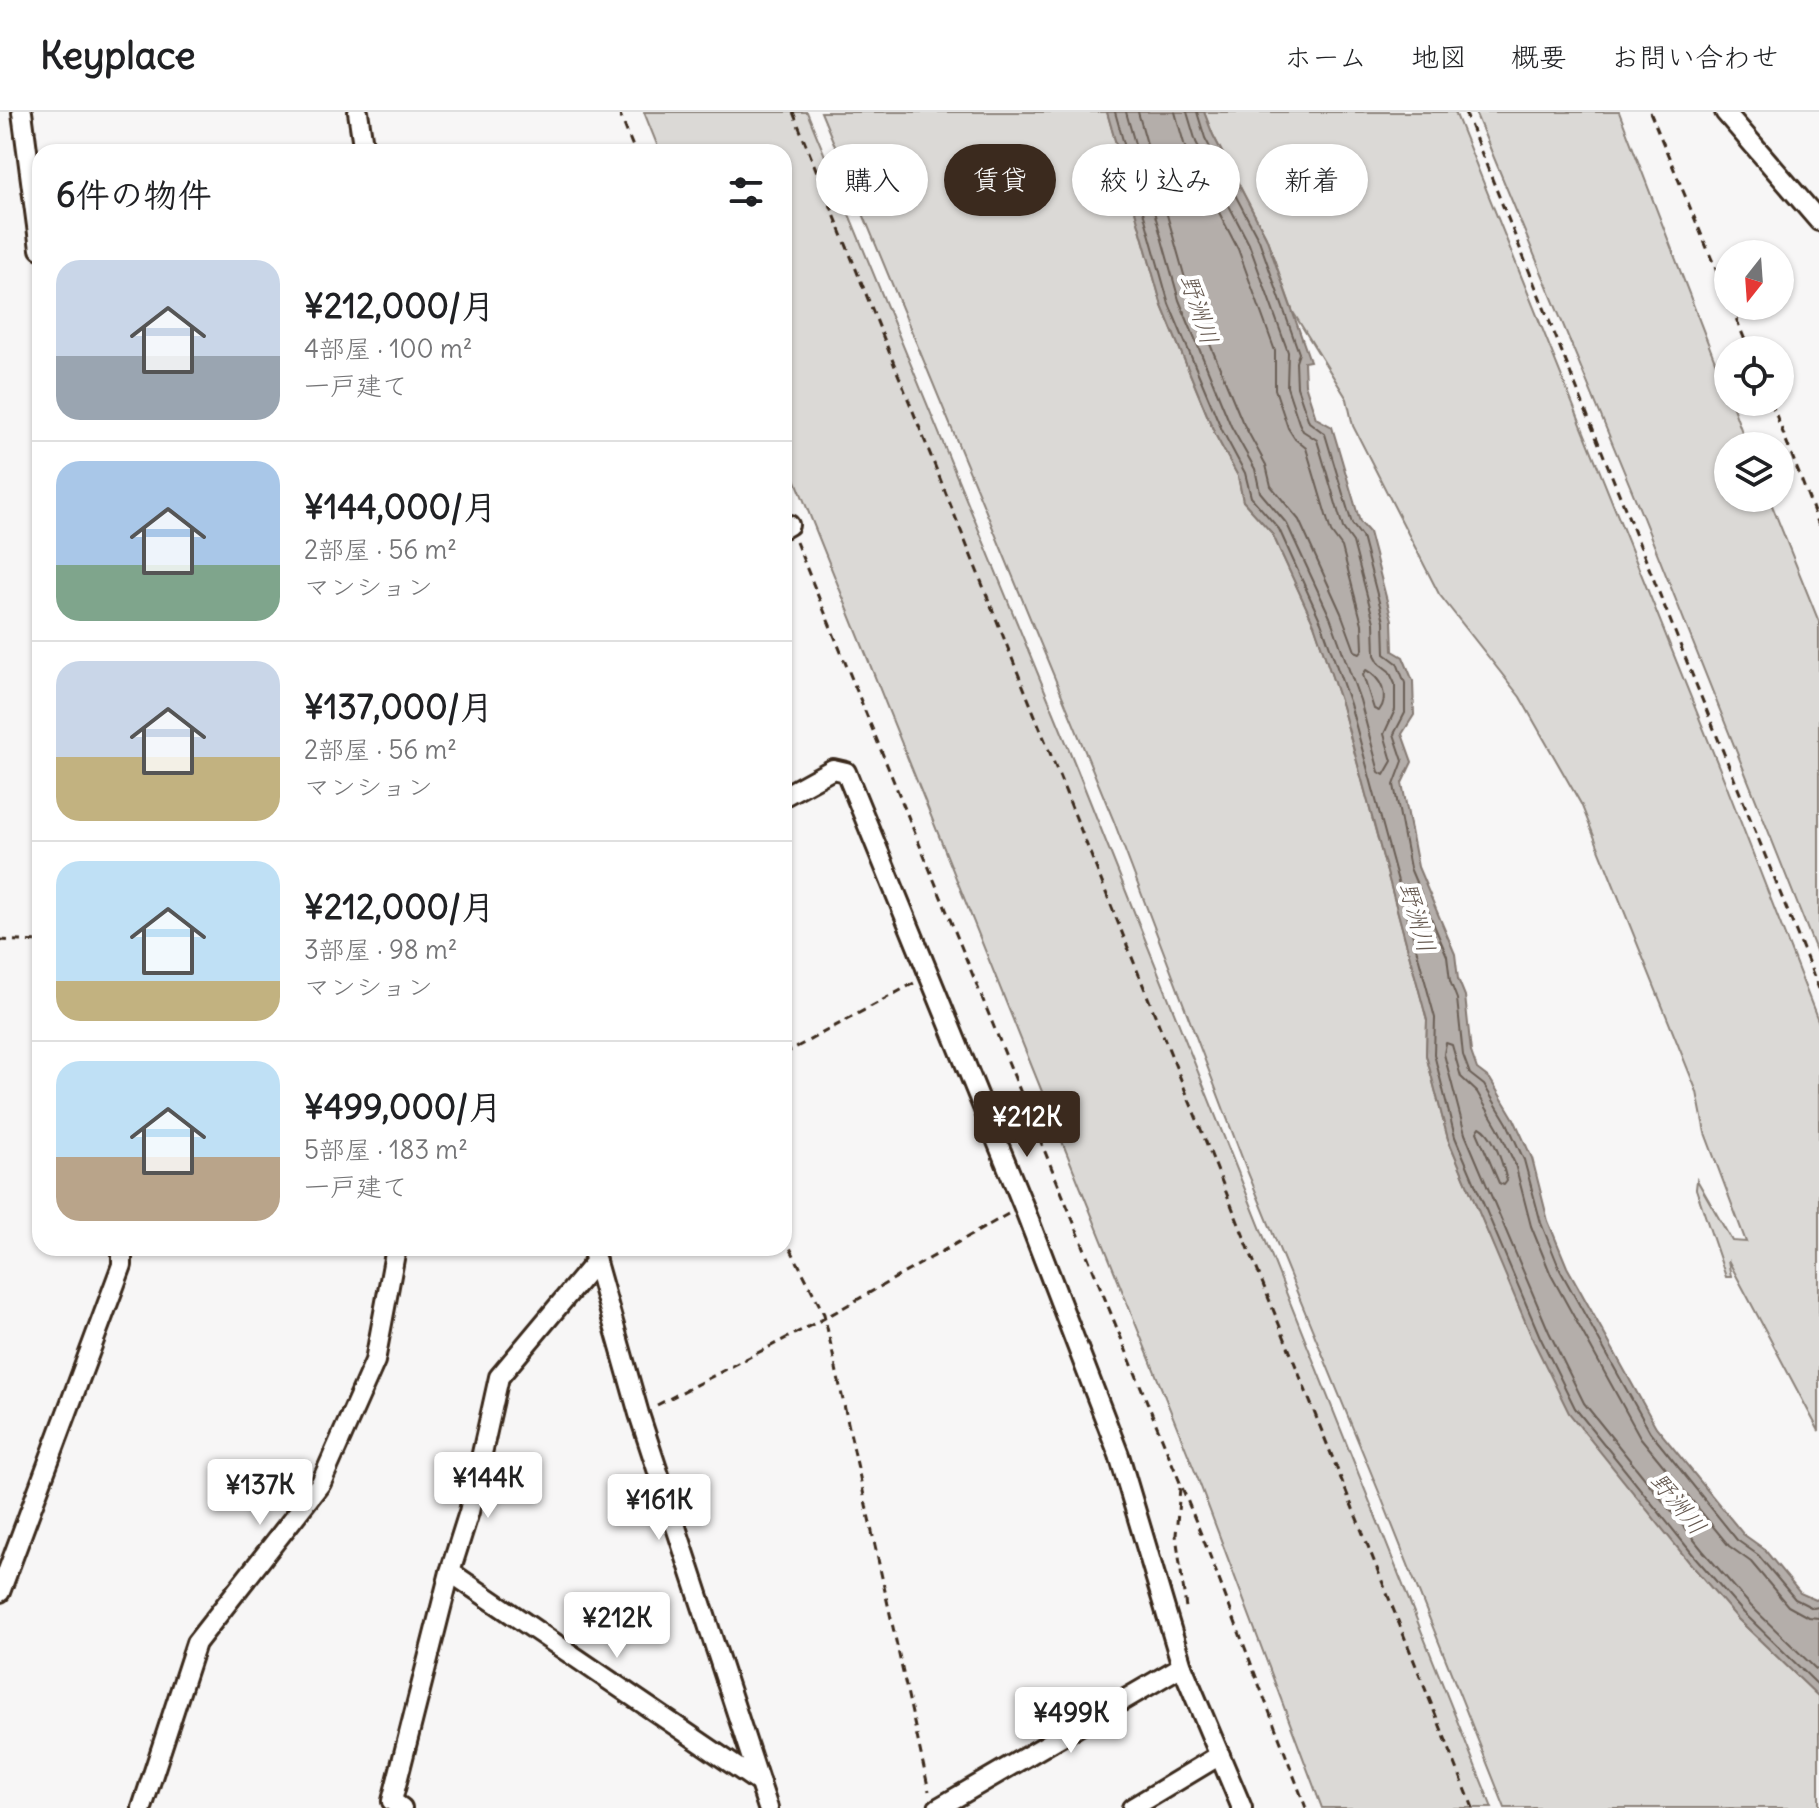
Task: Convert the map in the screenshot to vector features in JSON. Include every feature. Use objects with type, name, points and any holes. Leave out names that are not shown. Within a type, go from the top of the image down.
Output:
[{"type":"street","points":[[22,112],[32,188]]},
{"type":"street","points":[[358,112],[363,144]]},
{"type":"street","points":[[1725,112],[1819,221]]},
{"type":"street","points":[[792,792],[833,769],[846,772],[1023,1205],[1119,1455],[1182,1666],[1242,1808]]},
{"type":"street","points":[[0,1592],[122,1265],[122,1256]]},
{"type":"street","points":[[142,1808],[196,1643],[321,1483],[375,1361],[395,1256]]},
{"type":"street","points":[[402,1808],[392,1801],[450,1572],[469,1512],[499,1377],[593,1256]]},
{"type":"street","points":[[594,1256],[639,1414],[768,1808]]},
{"type":"street","points":[[450,1572],[760,1783]]},
{"type":"street","points":[[934,1800],[1182,1666]]},
{"type":"street","points":[[1132,1808],[1220,1755]]},
{"type":"path","points":[[619,112],[632,144]]},
{"type":"path","points":[[793,112],[1473,1808]]},
{"type":"path","points":[[1465,112],[1819,989]]},
{"type":"path","points":[[1650,112],[1714,265]]},
{"type":"path","points":[[1776,416],[1819,525]]},
{"type":"path","points":[[792,539],[1180,1484],[1306,1808]]},
{"type":"path","points":[[0,940],[32,942]]},
{"type":"path","points":[[792,1050],[929,975]]},
{"type":"path","points":[[639,1414],[825,1318],[1023,1205]]},
{"type":"path","points":[[792,1252],[825,1318],[934,1800]]},
{"type":"path","points":[[1180,1484],[1176,1535],[1186,1610]]},
{"type":"shaded area","points":[[644,112],[807,112],[820,144],[816,144],[816,216],[850,216],[1077,769],[1492,1808],[1322,1808],[1198,1479],[792,471],[792,144],[657,144]]},
{"type":"shaded area","points":[[821,112],[1107,112],[1116,144],[1072,144],[1072,216],[1136,216],[1162,306],[1215,434],[1238,476],[1243,501],[1272,533],[1314,624],[1342,706],[1427,1020],[1426,1055],[1448,1139],[1494,1247],[1738,1619],[1819,1697],[1819,1808],[1505,1808],[1246,1168],[1113,819],[864,216],[928,216],[928,144],[834,144]]},
{"type":"shaded area","points":[[1204,112],[1455,112],[1819,1023],[1819,1431],[1728,1260],[1731,1277],[1726,1277],[1696,1189],[1697,1180],[1732,1241],[1746,1242],[1705,1133],[1697,1092],[1581,804],[1520,697],[1439,594],[1353,426],[1347,399],[1293,312],[1266,237],[1240,187],[1240,144],[1218,144]]},
{"type":"shaded area","points":[[1475,112],[1619,112],[1714,359],[1714,416],[1736,416],[1742,432],[1714,432],[1714,512],[1775,512],[1819,622],[1819,958],[1640,510]]},
{"type":"water","points":[[1107,112],[1204,112],[1218,144],[1116,144]]},
{"type":"water","name":"野洲川","points":[[1240,187],[1266,237],[1310,361],[1304,362],[1305,384],[1316,418],[1332,427],[1360,522],[1369,532],[1392,620],[1393,651],[1403,657],[1413,681],[1414,715],[1402,734],[1412,762],[1402,783],[1418,867],[1455,954],[1458,979],[1465,996],[1471,1052],[1477,1069],[1490,1079],[1514,1119],[1532,1158],[1548,1221],[1567,1267],[1656,1427],[1743,1534],[1764,1549],[1800,1593],[1816,1600],[1819,1598],[1819,1697],[1738,1619],[1569,1413],[1533,1340],[1448,1139],[1426,1055],[1427,1020],[1342,706],[1314,624],[1272,533],[1243,501],[1238,476],[1215,434],[1162,306],[1136,216],[1240,216]]}]
